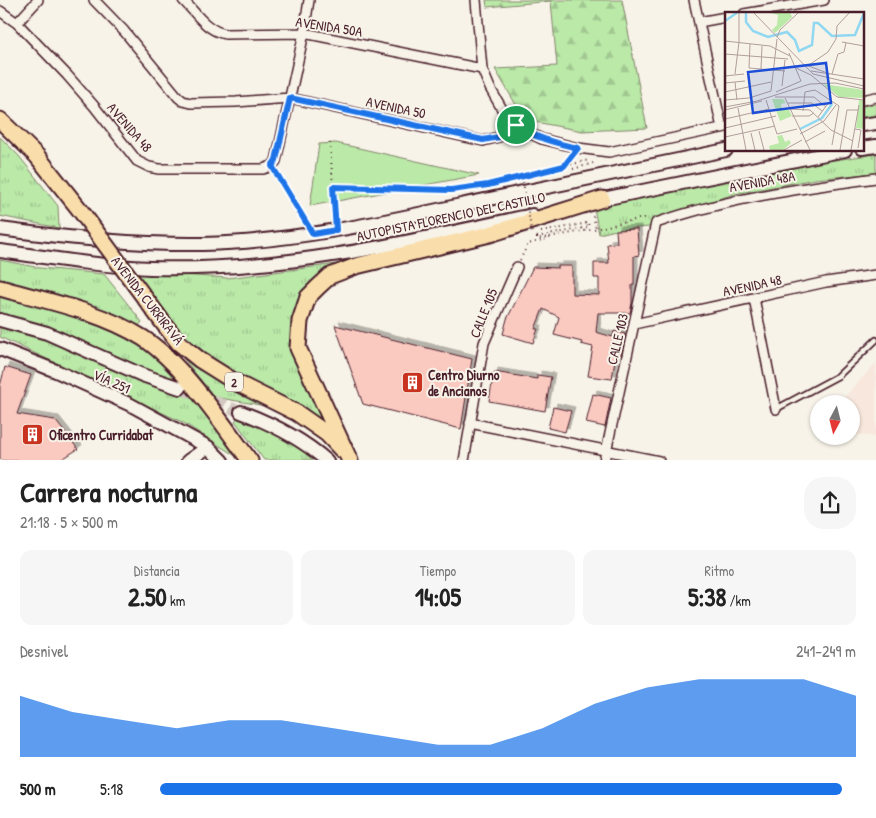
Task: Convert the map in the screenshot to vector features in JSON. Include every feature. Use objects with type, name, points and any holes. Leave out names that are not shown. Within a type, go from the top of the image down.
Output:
[{"type":"highway","name":"AVENIDA CURRIRAVÁ","points":[[0,120],[37,156],[179,342],[200,360],[235,382],[297,413],[327,434],[350,459]]},
{"type":"highway","points":[[350,459],[298,348],[300,321],[308,297],[330,276],[356,266],[490,234],[602,199]]},
{"type":"highway","name":"AVENIDA CURRIRAVÁ","points":[[0,288],[109,321],[143,338],[172,363],[205,401],[250,460]]},
{"type":"main road","name":"AUTOPISTA FLORENCIO DEL CASTILLO","points":[[0,229],[158,243],[204,244],[313,234],[374,224],[725,150]]},
{"type":"main road","name":"AUTOPISTA FLORENCIO DEL CASTILLO","points":[[0,251],[150,268],[244,265],[292,261],[366,250],[602,199],[840,151]]},
{"type":"main road","name":"VÍA 251","points":[[0,320],[47,333],[142,375],[180,388]]},
{"type":"main road","points":[[0,325],[25,327]]},
{"type":"main road","name":"VÍA 251","points":[[0,349],[56,371],[130,405],[208,446],[222,460]]},
{"type":"main road","points":[[241,412],[290,433],[328,460]]},
{"type":"main road","points":[[188,460],[208,446]]},
{"type":"street","points":[[17,23],[38,0]]},
{"type":"street","name":"AVENIDA 50","points":[[94,0],[124,31],[183,101],[190,103],[236,102],[290,98],[483,140],[499,137],[516,125]]},
{"type":"street","name":"AVENIDA 50A","points":[[184,0],[208,27],[216,32],[225,34],[304,33],[482,69]]},
{"type":"street","points":[[274,163],[304,33],[309,0]]},
{"type":"street","points":[[476,0],[482,69],[506,116],[525,131],[542,139],[578,148],[609,152],[724,128],[694,0]]},
{"type":"street","points":[[755,12],[824,0]]},
{"type":"street","name":"AVENIDA 48","points":[[0,11],[17,23],[83,94],[137,161],[149,167],[159,169],[263,169],[274,163]]},
{"type":"street","points":[[699,22],[725,17]]},
{"type":"street","name":"AVENIDA 48A","points":[[656,223],[738,199],[876,178]]},
{"type":"street","name":"CALLE 103","points":[[604,460],[656,223]]},
{"type":"street","name":"CALLE 105","points":[[464,460],[484,343],[517,266]]},
{"type":"street","name":"AVENIDA 48","points":[[634,324],[826,282],[876,275]]},
{"type":"street","points":[[754,298],[776,409]]},
{"type":"street","points":[[470,423],[659,460]]},
{"type":"lane","points":[[776,409],[838,376],[876,340]]},
{"type":"path","points":[[330,143],[336,230]]},
{"type":"path","points":[[564,166],[578,148]]},
{"type":"path","points":[[333,187],[451,190],[488,185],[595,158],[597,162]]},
{"type":"path","points":[[274,163],[313,234]]},
{"type":"path","points":[[523,182],[532,234],[588,223],[589,227],[537,236],[537,239],[560,236]]},
{"type":"path","points":[[517,266],[528,244],[643,218],[656,223]]},
{"type":"shaded area","points":[[876,363],[876,437],[860,435],[860,395],[846,395]]},
{"type":"green space","points":[[486,0],[622,0],[647,128],[582,131],[525,120],[495,69],[557,66],[551,1],[487,7]]},
{"type":"green space","points":[[876,104],[876,116],[864,118],[864,106]]},
{"type":"green space","points":[[0,137],[19,156],[58,206],[59,228],[0,216]]},
{"type":"green space","points":[[336,143],[479,175],[310,206],[319,144]]},
{"type":"green space","points":[[876,154],[876,173],[815,179],[735,194],[659,217],[649,227],[616,230],[599,234],[594,208],[800,165]]},
{"type":"green space","points":[[0,260],[40,268],[104,274],[142,322],[137,328],[0,284]]},
{"type":"green space","points":[[345,263],[315,278],[301,296],[294,320],[291,344],[339,438],[212,360],[177,327],[136,272],[227,278]]},
{"type":"green space","points":[[0,294],[98,322],[133,338],[161,359],[183,382],[242,460],[182,422],[0,337]]},
{"type":"green space","points":[[180,354],[229,387],[266,406],[214,397]]},
{"type":"green space","points":[[240,415],[256,420],[324,460],[264,460],[235,421]]},
{"type":"building","points":[[637,229],[639,255],[634,256],[634,285],[632,285],[630,313],[598,313],[596,332],[613,337],[614,331],[625,334],[621,355],[616,353],[612,379],[588,376],[593,347],[581,344],[582,342],[554,335],[559,317],[543,309],[535,329],[538,329],[533,343],[503,334],[507,319],[533,267],[558,268],[558,266],[572,266],[572,294],[599,295],[599,278],[594,278],[594,263],[609,263],[607,244],[617,243],[616,230]]},
{"type":"building","name":"Centro Diurno de Ancianos","points":[[335,325],[472,359],[461,429],[363,404]]},
{"type":"building","name":"Oficentro Curridabat","points":[[5,367],[31,375],[17,414],[55,420],[78,449],[61,460],[0,459],[0,386]]},
{"type":"building","points":[[494,372],[537,379],[537,375],[551,377],[545,411],[489,401]]},
{"type":"building","points":[[593,394],[611,398],[605,427],[586,423]]},
{"type":"building","points":[[553,407],[571,411],[565,432],[548,428]]},
{"type":"tunnel","points":[[180,388],[241,412]]},
{"type":"place","name":"Centro Diurno de Ancianos","points":[[412,382]]},
{"type":"place","name":"Oficentro Curridabat","points":[[33,434]]},
{"type":"route","points":[[290,98],[483,140],[499,137],[516,125],[542,139],[578,148],[564,166],[488,185],[451,190],[333,187],[336,230],[313,234],[272,166],[276,160],[290,98]]}]
